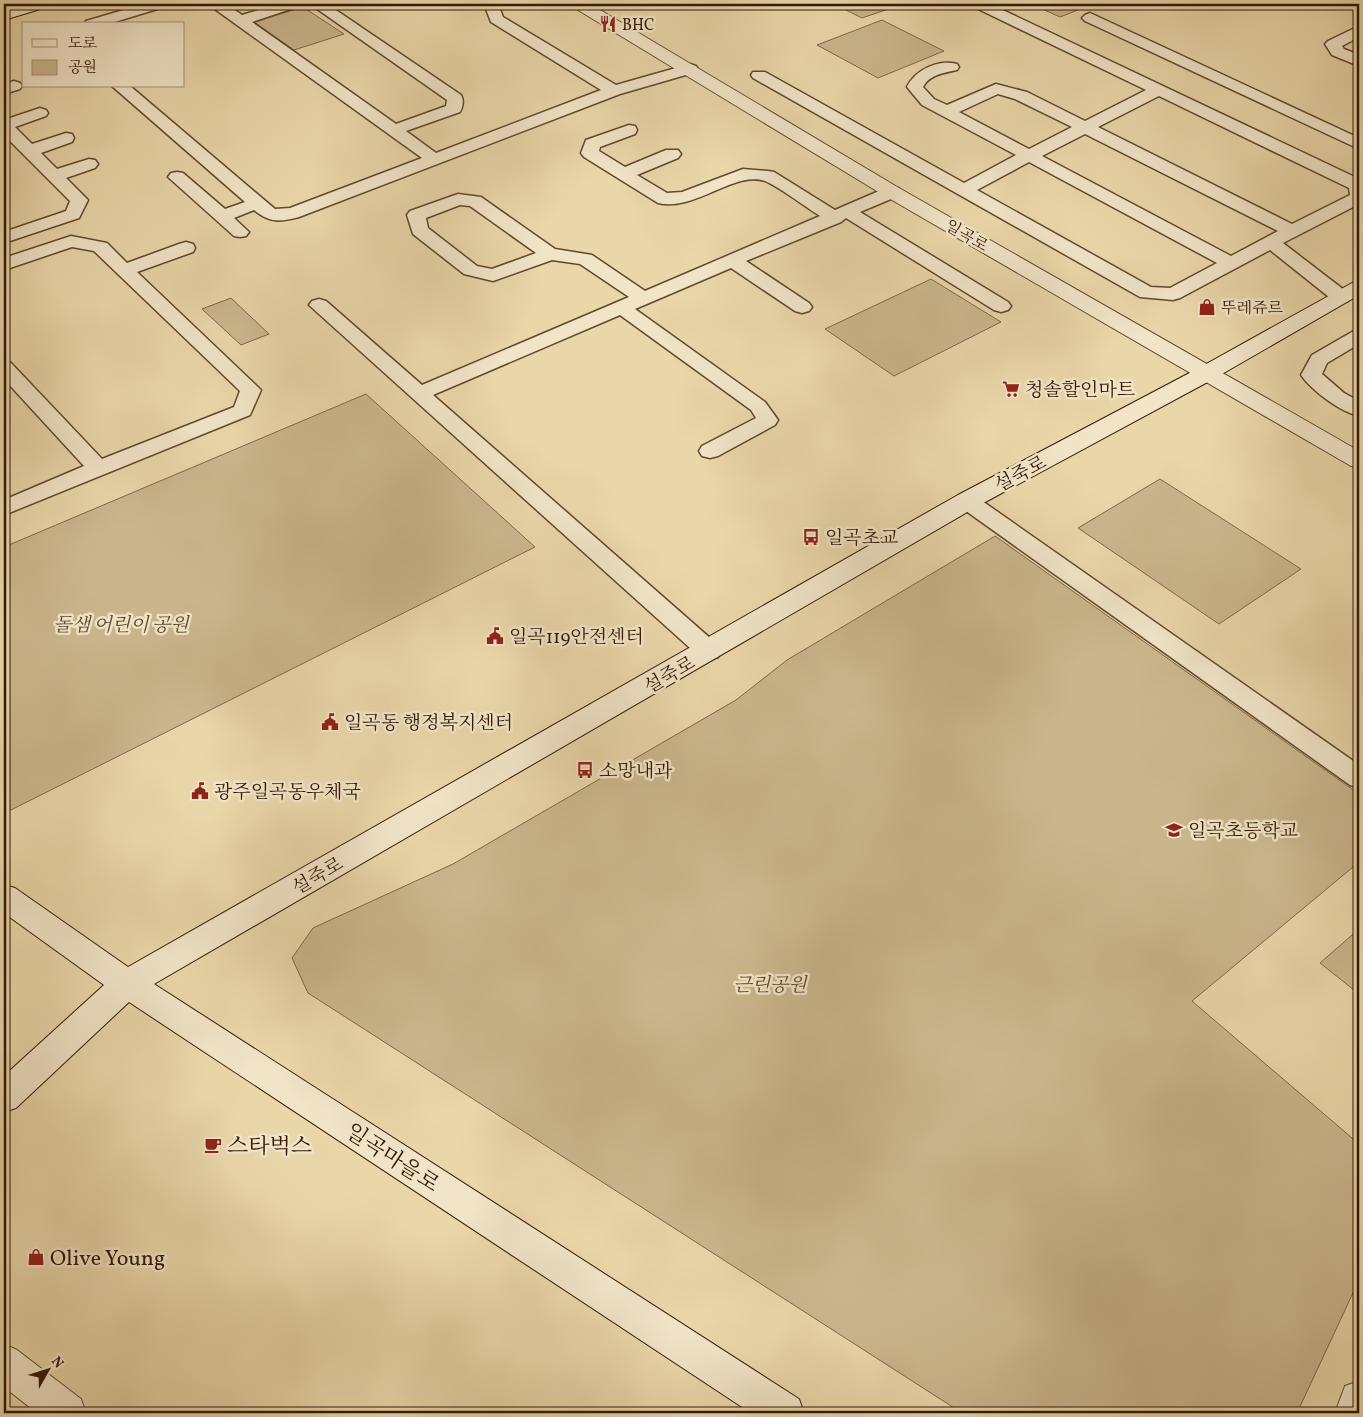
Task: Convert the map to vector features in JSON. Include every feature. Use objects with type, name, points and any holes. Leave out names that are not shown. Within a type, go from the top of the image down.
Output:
[{"type":"street","points":[[4,14],[41,4]]},
{"type":"street","name":"일곡로","points":[[579,4],[892,192],[1359,461]]},
{"type":"street","name":"설죽로","points":[[4,1097],[127,984],[967,501],[1207,373],[1350,292]]},
{"type":"street","name":"일곡마을로","points":[[4,897],[127,984],[785,1413]]},
{"type":"street","points":[[4,1363],[67,1413]]},
{"type":"street","points":[[1354,1413],[1359,1400]]},
{"type":"lane","points":[[98,22],[159,4]]},
{"type":"lane","points":[[217,4],[434,159]]},
{"type":"lane","points":[[240,20],[292,4],[302,4]]},
{"type":"lane","points":[[316,4],[455,98],[454,109],[394,130]]},
{"type":"lane","points":[[491,4],[496,19],[614,90]]},
{"type":"lane","points":[[759,75],[1147,293],[1173,294],[1359,197],[1358,185],[979,4]]},
{"type":"lane","points":[[1090,18],[1359,144]]},
{"type":"lane","points":[[1359,31],[1333,44],[1338,52],[1359,61]]},
{"type":"lane","points":[[951,67],[930,70],[918,79],[915,87],[928,102],[1231,263]]},
{"type":"lane","points":[[122,88],[272,215],[292,213],[614,90],[690,70]]},
{"type":"lane","points":[[946,112],[996,90],[1021,95],[1292,231]]},
{"type":"lane","points":[[964,190],[1026,155],[1085,128],[1159,90]]},
{"type":"lane","points":[[4,238],[73,214],[79,200],[4,125],[40,113]]},
{"type":"lane","points":[[629,130],[592,144],[590,153],[664,199],[685,197],[743,174],[768,176],[841,215],[1000,306]]},
{"type":"lane","points":[[29,151],[66,138]]},
{"type":"lane","points":[[623,174],[672,154]]},
{"type":"lane","points":[[54,176],[90,164]]},
{"type":"lane","points":[[176,178],[240,232]]},
{"type":"lane","points":[[419,394],[892,192]]},
{"type":"lane","points":[[550,254],[493,274],[472,270],[419,230],[416,215],[458,199],[475,201],[550,254],[586,260],[644,299]]},
{"type":"lane","points":[[222,216],[257,202]]},
{"type":"lane","points":[[4,264],[71,241],[100,247],[251,390],[244,411],[6,503]]},
{"type":"lane","points":[[1271,242],[1350,292]]},
{"type":"lane","points":[[125,270],[186,248]]},
{"type":"lane","points":[[733,261],[802,306]]},
{"type":"lane","points":[[319,305],[709,651]]},
{"type":"lane","points":[[622,308],[758,406],[768,420],[710,451]]},
{"type":"lane","points":[[1359,336],[1319,360],[1311,375],[1337,397],[1359,410]]},
{"type":"lane","points":[[4,367],[98,468]]},
{"type":"lane","points":[[967,501],[1359,778]]},
{"type":"green space","points":[[834,4],[903,4],[862,18]]},
{"type":"green space","points":[[1031,4],[1093,4],[1060,17]]},
{"type":"green space","points":[[303,7],[344,34],[294,50],[254,22]]},
{"type":"green space","points":[[882,20],[944,51],[878,78],[817,45]]},
{"type":"green space","points":[[931,279],[1001,322],[894,376],[825,329]]},
{"type":"green space","points":[[231,298],[269,334],[241,345],[202,309]]},
{"type":"green space","name":"돌샘 어린이 공원","points":[[366,394],[535,547],[11,810],[4,805],[4,547]]},
{"type":"green space","points":[[1160,479],[1301,569],[1219,624],[1078,528]]},
{"type":"green space","name":"근린공원","points":[[995,536],[1359,794],[1359,862],[1192,1001],[1359,1144],[1359,1280],[1297,1413],[962,1413],[308,993],[292,958],[313,928],[453,864],[736,700],[787,660]]},
{"type":"green space","points":[[1359,929],[1359,994],[1320,963]]},
{"type":"place","name":"BHC","points":[[608,24]]},
{"type":"place","name":"뚜레쥬르","points":[[1207,307]]},
{"type":"place","name":"청솔할인마트","points":[[1011,389]]},
{"type":"place","name":"일곡초교","points":[[811,537]]},
{"type":"place","name":"일곡119안전센터","points":[[495,636]]},
{"type":"place","name":"일곡동 행정복지센터","points":[[330,722]]},
{"type":"place","name":"소망내과","points":[[585,770]]},
{"type":"place","name":"광주일곡동우체국","points":[[200,791]]},
{"type":"place","name":"일곡초등학교","points":[[1174,830]]},
{"type":"place","name":"스타벅스","points":[[213,1145]]},
{"type":"place","name":"Olive Young","points":[[36,1257]]}]
